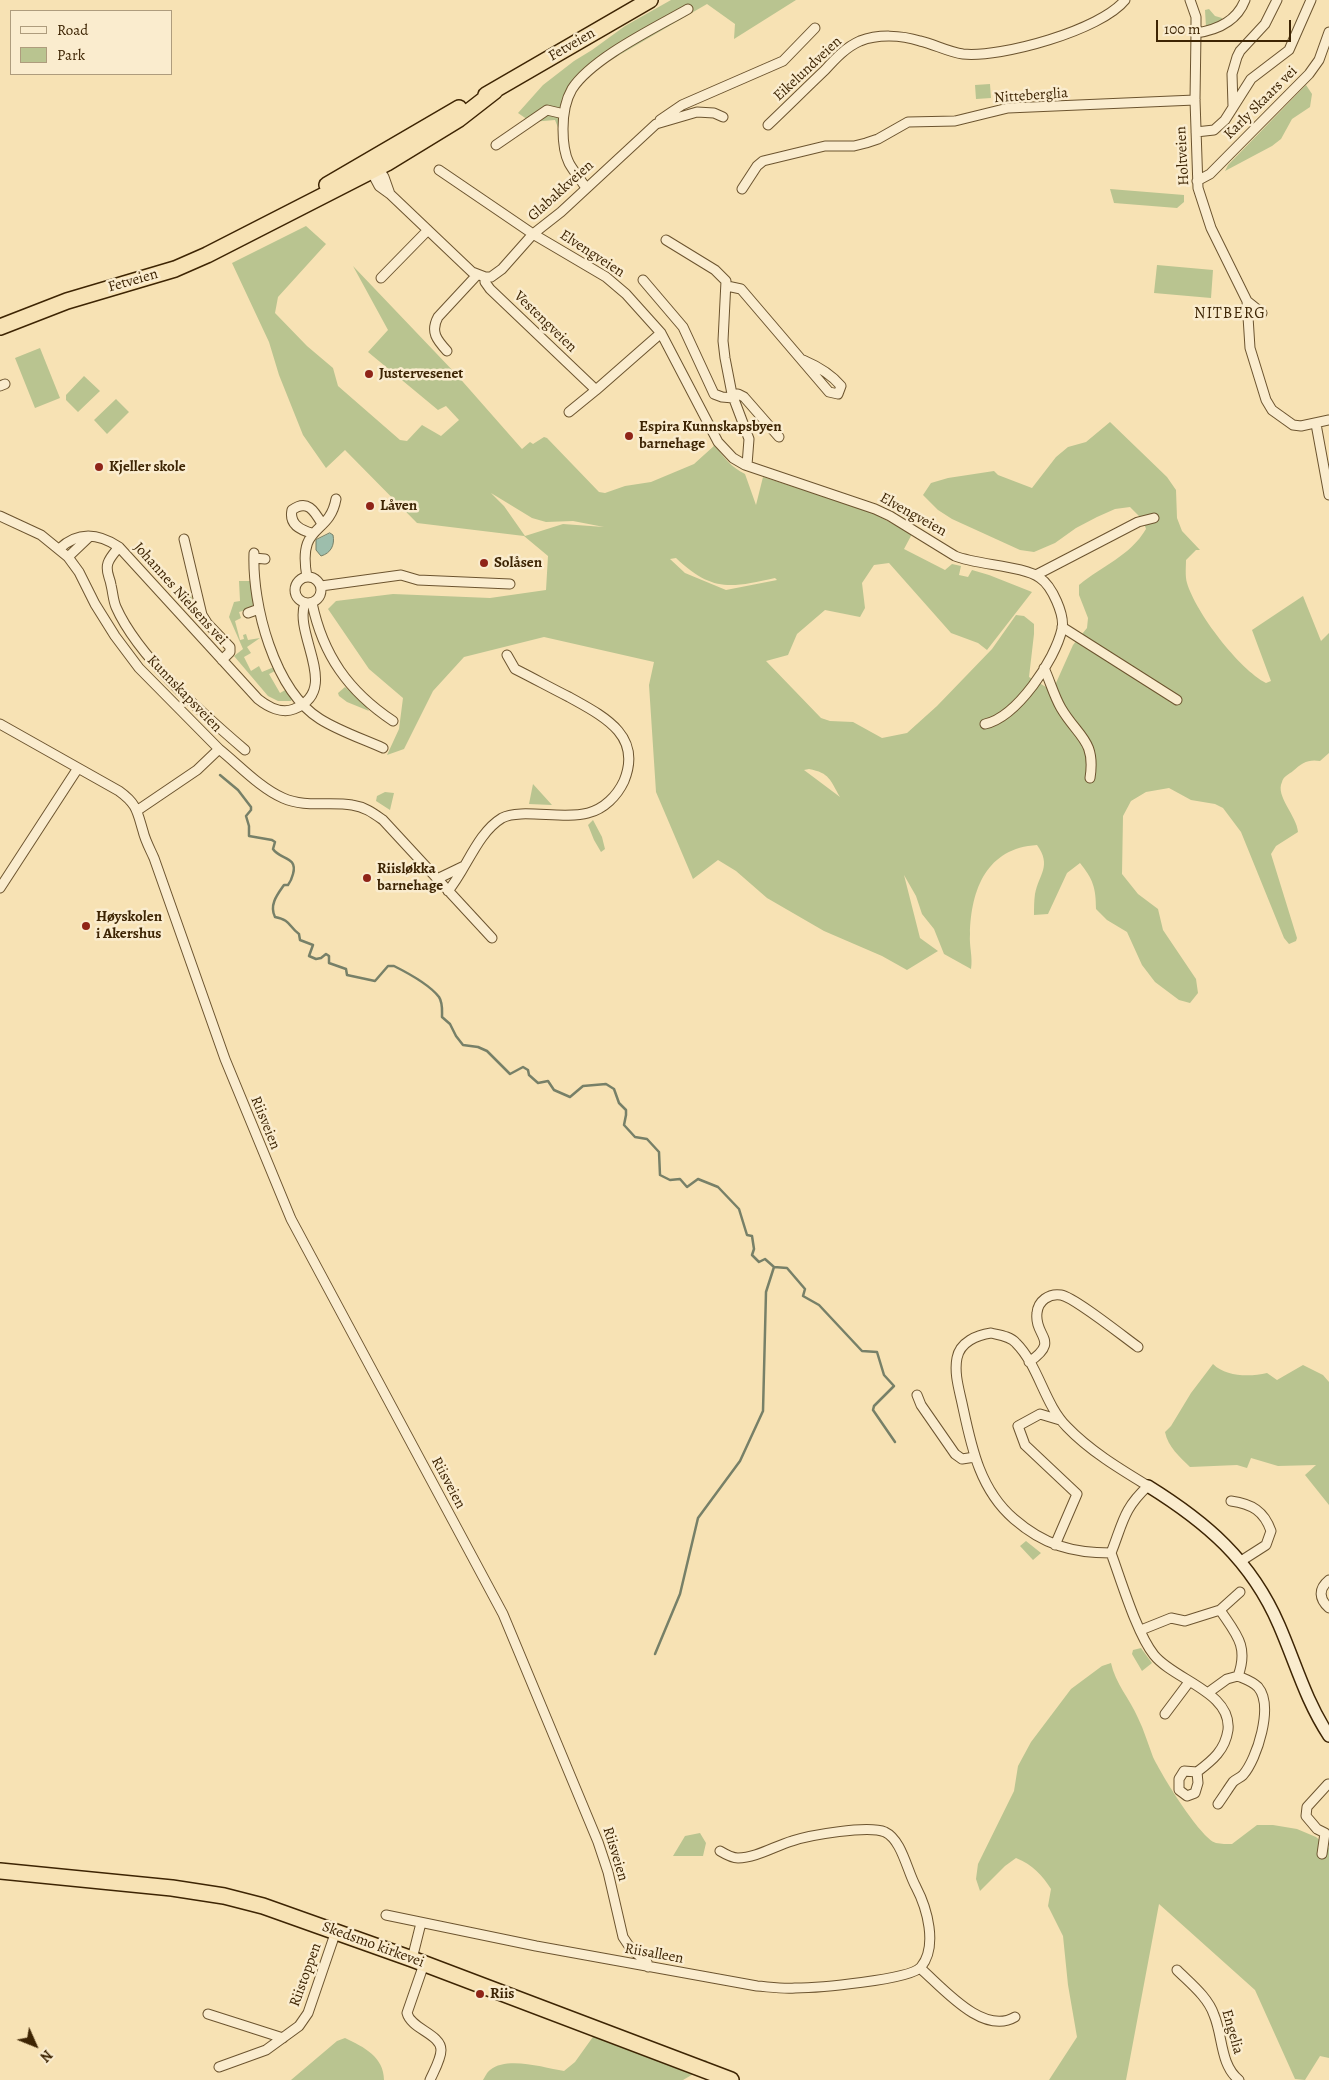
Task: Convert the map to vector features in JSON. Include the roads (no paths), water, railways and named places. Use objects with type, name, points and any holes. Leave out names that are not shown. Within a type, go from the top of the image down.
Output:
[{"type":"highway","name":"Fetveien","points":[[0,327],[67,301],[190,263],[373,167],[465,104],[495,91],[650,0]]},
{"type":"highway","name":"Skedsmo kirkevei","points":[[0,1871],[202,1892],[263,1906],[336,1931],[731,2080]]},
{"type":"street","name":"Eikelundveien","points":[[768,126],[846,49],[859,42],[880,36],[900,37],[920,40],[963,54],[986,54],[1055,38],[1107,16],[1125,0]]},
{"type":"street","name":"Holtveien","points":[[1190,0],[1195,12],[1196,33],[1197,181],[1211,228],[1247,301],[1250,348],[1266,400],[1272,410],[1293,425],[1316,424],[1329,420]]},
{"type":"street","points":[[1196,33],[1211,31],[1225,24],[1237,15],[1246,0]]},
{"type":"street","name":"Karly Skaars vei","points":[[1233,106],[1232,74],[1236,57],[1240,50],[1265,24],[1277,0]]},
{"type":"street","name":"Karly Skaars vei","points":[[1196,132],[1214,130],[1225,120],[1251,79],[1289,50],[1311,0]]},
{"type":"street","points":[[586,188],[573,170],[566,154],[563,132],[564,114],[566,102],[572,89],[587,73],[626,45],[688,9]]},
{"type":"street","name":"Glabakkveien","points":[[481,276],[490,277],[502,269],[533,234],[656,124],[682,105],[783,61],[814,28]]},
{"type":"street","name":"Karly Skaars vei","points":[[1197,181],[1210,174],[1309,74],[1319,60],[1329,32]]},
{"type":"street","name":"Nitteberglia","points":[[742,189],[757,166],[763,161],[824,146],[854,146],[866,143],[878,139],[908,122],[955,121],[1008,108],[1195,100]]},
{"type":"street","points":[[496,145],[547,110],[564,114]]},
{"type":"street","name":"Glabakkveien","points":[[656,124],[698,112],[714,113],[723,117]]},
{"type":"street","name":"Vestengveien","points":[[373,167],[379,186],[481,276],[490,289],[596,390]]},
{"type":"street","name":"Elvengveien","points":[[439,170],[533,234],[606,277],[626,294],[661,333],[718,442],[733,458],[747,465],[875,509],[967,561],[1036,575]]},
{"type":"street","points":[[381,278],[428,230]]},
{"type":"street","points":[[666,240],[715,270],[724,278],[727,286],[724,342],[726,368],[733,396],[749,439],[747,465]]},
{"type":"street","points":[[447,351],[436,337],[433,330],[434,324],[438,317],[481,276]]},
{"type":"street","name":"Elvengveien","points":[[643,280],[683,327],[714,394],[722,397],[738,394],[744,397],[779,437]]},
{"type":"street","points":[[727,286],[741,289],[803,360]]},
{"type":"street","name":"Holtveien","points":[[1247,301],[1262,313]]},
{"type":"street","points":[[570,412],[661,333]]},
{"type":"street","points":[[1316,424],[1329,496]]},
{"type":"street","points":[[307,577],[304,550],[312,533],[334,510],[336,499]]},
{"type":"street","points":[[312,533],[299,529],[295,525],[291,520],[292,510],[305,504],[315,513],[322,524]]},
{"type":"street","name":"Kunnskapsveien","points":[[0,516],[34,531],[68,557],[79,572],[95,604],[115,636],[139,668],[219,749],[197,770],[138,810]]},
{"type":"street","points":[[985,724],[993,722],[1015,705],[1044,668],[1056,645],[1062,627],[1061,612],[1057,602],[1042,579],[1036,575],[1138,522],[1154,518]]},
{"type":"street","points":[[59,549],[76,537],[89,537]]},
{"type":"street","points":[[68,557],[89,537]]},
{"type":"street","name":"Johannes Nielsens vei","points":[[89,537],[99,537],[119,547],[258,700],[269,707],[289,710],[302,704]]},
{"type":"street","name":"Johannes Nielsens vei","points":[[184,539],[202,615],[207,623],[230,647],[230,652],[222,660]]},
{"type":"street","points":[[119,547],[108,564],[108,577],[116,608],[156,664],[201,711],[245,750]]},
{"type":"street","points":[[265,558],[254,556],[259,609],[276,662],[283,676],[302,704],[319,719],[383,748]]},
{"type":"street","points":[[321,586],[401,575],[418,580],[510,584]]},
{"type":"street","points":[[302,704],[313,691],[316,677],[303,620],[303,609],[321,594],[321,586],[315,579],[307,577],[297,582],[294,591],[298,599],[309,603]]},
{"type":"street","points":[[309,603],[317,628],[329,654],[342,674],[354,690],[393,721]]},
{"type":"street","points":[[248,613],[259,609]]},
{"type":"street","points":[[1062,627],[1177,700]]},
{"type":"street","points":[[448,891],[460,876],[464,866],[488,830],[501,819],[510,815],[522,814],[577,816],[597,811],[614,797],[627,773],[629,754],[620,732],[604,716],[515,669],[507,655]]},
{"type":"street","points":[[1044,668],[1060,707],[1089,746],[1092,769],[1090,778]]},
{"type":"street","points":[[0,724],[123,795],[138,810]]},
{"type":"street","points":[[219,749],[266,788],[284,799],[304,804],[352,805],[370,810],[383,820],[492,938]]},
{"type":"street","points":[[0,888],[78,768]]},
{"type":"street","name":"Riisveien","points":[[138,810],[143,834],[154,858],[208,1015],[248,1118],[291,1219],[503,1614],[594,1832],[608,1872],[623,1937],[631,1949],[647,1962],[648,1967]]},
{"type":"street","points":[[437,879],[464,866]]},
{"type":"street","points":[[1029,1362],[1043,1351],[1046,1342],[1037,1320],[1036,1312],[1041,1301],[1049,1296],[1062,1295],[1074,1301],[1138,1347]]},
{"type":"street","points":[[1111,1553],[1086,1553],[1055,1545],[1036,1536],[1013,1518],[993,1496],[975,1457],[957,1379],[957,1358],[962,1348],[979,1334],[991,1333],[1004,1336],[1015,1342],[1029,1362],[1060,1420],[1086,1444],[1201,1522],[1231,1549],[1269,1602],[1314,1713],[1329,1735]]},
{"type":"street","points":[[917,1394],[921,1405],[955,1454],[962,1460],[975,1457]]},
{"type":"street","points":[[1055,1545],[1077,1494],[1025,1445],[1018,1426],[1040,1414],[1060,1420]]},
{"type":"street","points":[[1148,1486],[1136,1497],[1125,1512],[1111,1553],[1140,1630],[1154,1655],[1167,1668],[1209,1692],[1220,1703],[1226,1714],[1228,1725],[1226,1739],[1220,1752],[1197,1772]]},
{"type":"street","points":[[1231,1501],[1243,1502],[1261,1512],[1271,1532],[1266,1545],[1241,1562]]},
{"type":"street","points":[[1329,1580],[1322,1589],[1320,1597],[1329,1608]]},
{"type":"street","points":[[1140,1630],[1171,1618],[1185,1621],[1220,1610],[1240,1592]]},
{"type":"street","points":[[1220,1610],[1241,1642],[1244,1654],[1238,1676]]},
{"type":"street","points":[[1209,1692],[1227,1679],[1238,1676],[1250,1681],[1259,1689],[1264,1713],[1261,1737],[1253,1759],[1242,1777],[1235,1780],[1218,1804]]},
{"type":"street","points":[[1165,1714],[1189,1682]]},
{"type":"street","points":[[1322,1854],[1327,1831],[1317,1829],[1306,1816],[1307,1807],[1328,1784]]},
{"type":"street","points":[[720,1851],[737,1858],[751,1856],[792,1841],[821,1835],[871,1829],[884,1832],[898,1843],[908,1872],[923,1903],[930,1943],[928,1954],[920,1968],[973,2014],[984,2020],[1006,2022],[1015,2017]]},
{"type":"street","name":"Riisalleen","points":[[386,1916],[536,1946],[757,1986],[795,1988],[895,1978],[920,1968]]},
{"type":"street","points":[[421,1922],[418,1962],[408,2013],[409,2020],[439,2043],[441,2050],[430,2080]]},
{"type":"street","name":"Riistoppen","points":[[219,2067],[266,2050],[299,2026],[308,2013],[336,1931]]},
{"type":"street","name":"Engelia","points":[[1178,1970],[1210,2006],[1215,2016],[1228,2067],[1238,2080]]},
{"type":"street","points":[[208,2014],[283,2038]]},
{"type":"waterway","points":[[220,775],[238,790],[251,807],[246,816],[249,836],[272,840],[275,842],[273,849],[293,864],[294,868],[291,879],[288,885],[284,885],[276,896],[273,904],[273,913],[275,917],[287,922],[299,934],[300,940],[313,945],[309,956],[316,959],[326,954],[329,956],[329,963],[346,969],[347,975],[375,981],[388,966],[394,966],[412,975],[439,997],[442,1004],[442,1017],[450,1024],[463,1045],[478,1047],[487,1051],[510,1074],[523,1067],[528,1070],[529,1075],[538,1083],[548,1081],[554,1090],[570,1097],[583,1086],[606,1084],[614,1089],[619,1103],[626,1110],[624,1125],[635,1137],[647,1139],[659,1152],[660,1175],[670,1180],[680,1179],[687,1187],[698,1179],[718,1187],[739,1209],[747,1235],[752,1236],[754,1249],[752,1255],[759,1262],[765,1259],[774,1267],[787,1268],[805,1289],[803,1296],[819,1305],[862,1351],[877,1352],[884,1375],[894,1386],[874,1406],[873,1410],[895,1442]]},
{"type":"waterway","points":[[655,1654],[680,1594],[698,1518],[740,1461],[763,1411],[766,1292],[774,1267]]},
{"type":"place","name":"Justervesenet","points":[[369,374]]},
{"type":"place","name":"Espira Kunnskapsbyen barnehage","points":[[629,436]]},
{"type":"place","name":"Kjeller skole","points":[[99,467]]},
{"type":"place","name":"Låven","points":[[370,506]]},
{"type":"place","name":"Solåsen","points":[[484,563]]},
{"type":"place","name":"Riisløkka barnehage","points":[[367,878]]},
{"type":"place","name":"Høyskolen i Akershus","points":[[86,926]]},
{"type":"place","name":"Riis","points":[[480,1994]]},
{"type":"district","name":"NITBERG","points":[[1230,314]]}]
